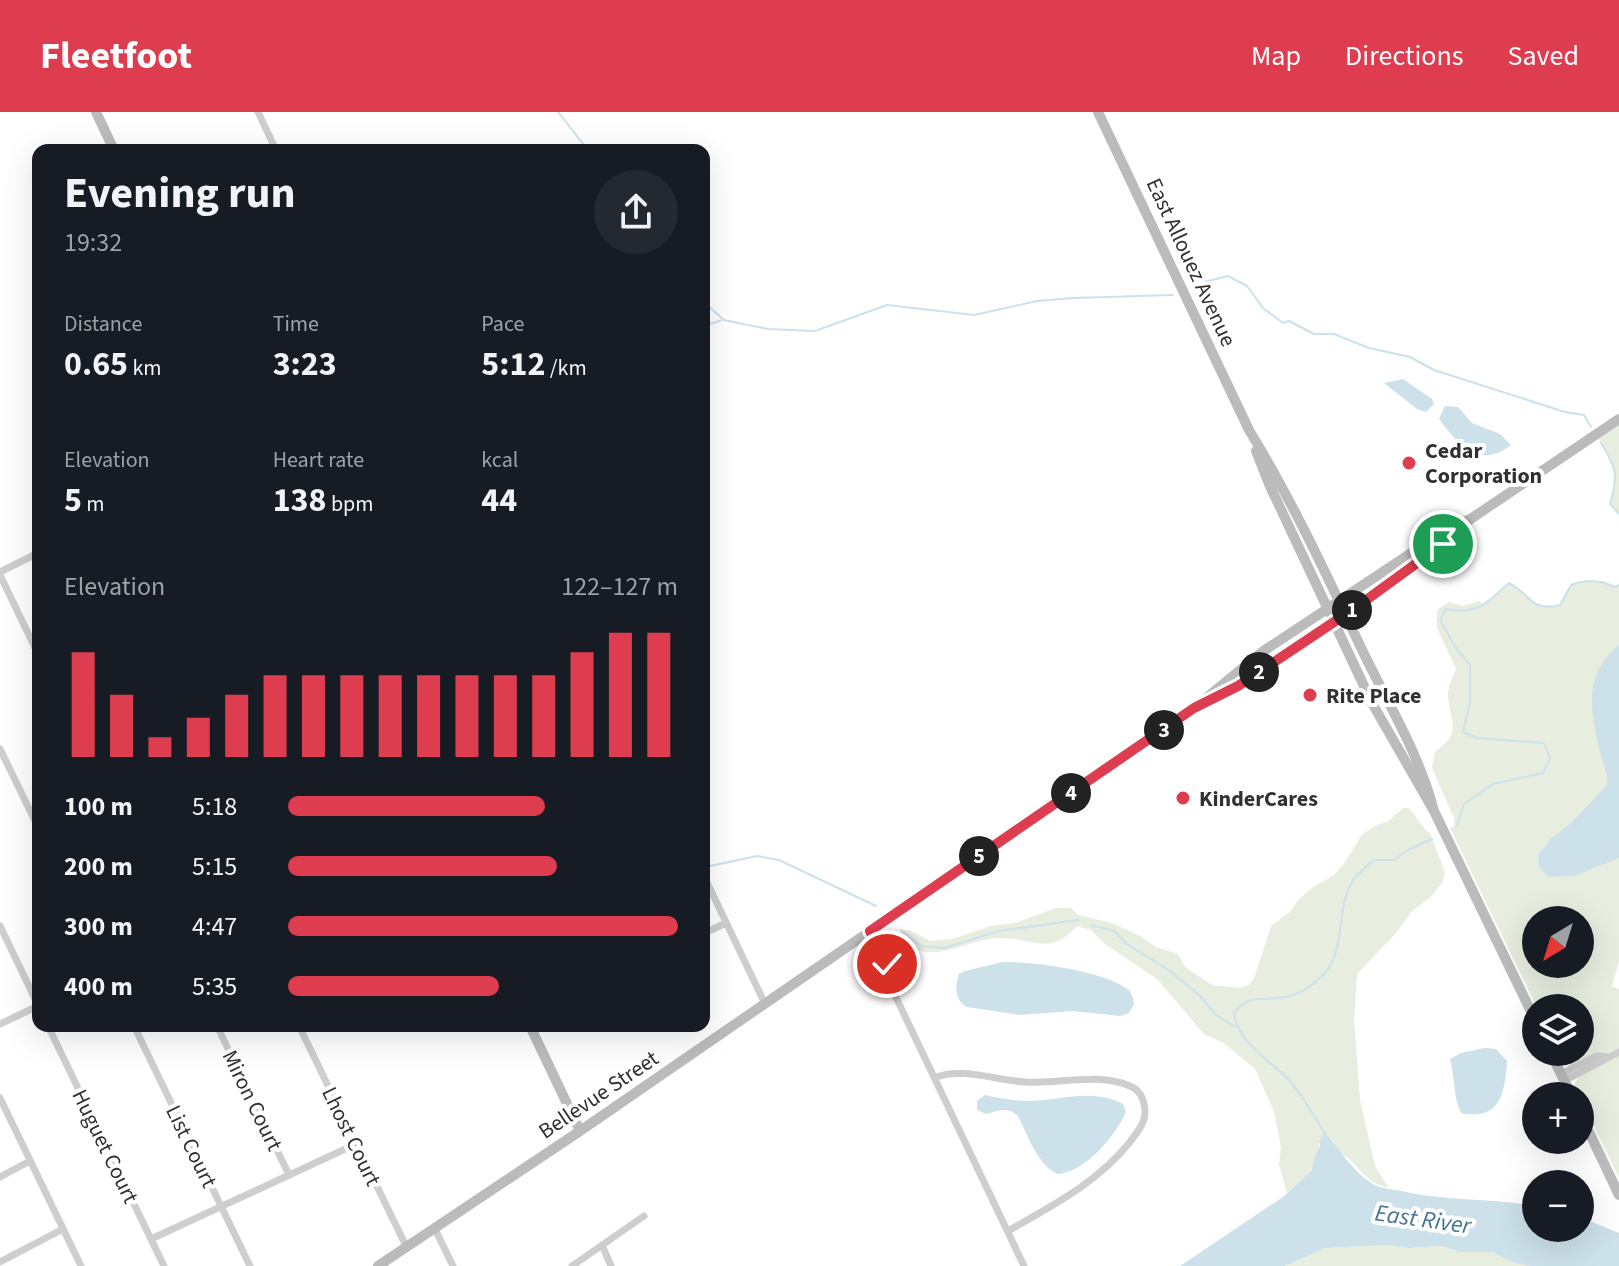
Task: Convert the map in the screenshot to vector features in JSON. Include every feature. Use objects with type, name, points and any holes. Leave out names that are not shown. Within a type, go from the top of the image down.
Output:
[{"type":"street","points":[[96,112],[111,144]]},
{"type":"street","points":[[258,112],[273,144]]},
{"type":"street","name":"East Allouez Avenue","points":[[1098,112],[1249,430],[1269,484],[1372,703],[1434,811],[1522,994]]},
{"type":"street","name":"Bellevue Street","points":[[1194,708],[1238,686],[1346,613],[1422,560],[1472,518],[1619,419]]},
{"type":"street","name":"East Allouez Avenue","points":[[1249,430],[1272,467],[1399,722],[1434,811]]},
{"type":"street","name":"Bellevue Street","points":[[378,1266],[580,1131],[1194,708],[1239,669],[1437,536],[1472,518]]},
{"type":"street","points":[[32,556],[0,574],[32,641]]},
{"type":"street","points":[[0,749],[32,815]]},
{"type":"street","points":[[710,889],[765,1004]]},
{"type":"street","points":[[711,930],[726,923]]},
{"type":"street","points":[[0,926],[32,993]]},
{"type":"street","points":[[866,933],[887,964],[892,989],[1024,1266]]},
{"type":"street","points":[[0,1024],[32,1008]]},
{"type":"street","name":"Huguet Court","points":[[51,1032],[164,1266]]},
{"type":"street","name":"List Court","points":[[137,1032],[250,1266]]},
{"type":"street","name":"Miron Court","points":[[220,1032],[289,1175]]},
{"type":"street","name":"Lhost Court","points":[[302,1032],[406,1246]]},
{"type":"street","points":[[533,1032],[580,1131]]},
{"type":"street","points":[[1563,1077],[1597,1056],[1610,1057],[1619,1052]]},
{"type":"street","points":[[1557,1066],[1565,1082]]},
{"type":"street","points":[[936,1077],[957,1074],[1026,1082],[1096,1080],[1132,1086],[1141,1094],[1145,1116],[1141,1127],[1115,1160],[1083,1188],[1008,1231]]},
{"type":"street","points":[[0,1098],[81,1266]]},
{"type":"street","points":[[1594,1142],[1619,1195]]},
{"type":"street","points":[[151,1239],[356,1144]]},
{"type":"street","points":[[0,1177],[30,1161]]},
{"type":"street","points":[[572,1266],[644,1216]]},
{"type":"street","points":[[434,1227],[453,1266]]},
{"type":"street","points":[[0,1262],[63,1229]]},
{"type":"street","points":[[602,1245],[611,1266]]},
{"type":"shaded area","points":[[1619,424],[1619,514],[1610,504],[1614,469],[1598,438]]},
{"type":"shaded area","points":[[1580,581],[1603,581],[1614,587],[1619,585],[1619,961],[1612,986],[1619,989],[1619,1178],[1594,1126],[1594,1082],[1576,1082],[1584,1074],[1579,1066],[1594,1066],[1594,994],[1530,994],[1522,978],[1594,978],[1594,906],[1522,906],[1522,977],[1450,828],[1454,826],[1454,818],[1432,768],[1435,752],[1452,732],[1448,694],[1456,669],[1437,628],[1437,610],[1449,602],[1463,606],[1479,601],[1484,605],[1509,583],[1537,604],[1550,607],[1560,605],[1571,585]]},
{"type":"shaded area","points":[[1403,808],[1408,808],[1430,833],[1445,872],[1443,881],[1432,896],[1413,910],[1357,974],[1354,1021],[1360,1100],[1375,1166],[1389,1188],[1371,1180],[1348,1158],[1319,1143],[1313,1169],[1287,1193],[1279,1164],[1281,1148],[1274,1111],[1255,1069],[1224,1043],[1204,1034],[1157,979],[1105,944],[1091,930],[1077,926],[1058,941],[1050,943],[989,939],[936,952],[910,947],[897,937],[903,930],[909,930],[931,941],[952,939],[991,926],[1015,923],[1056,908],[1071,908],[1078,915],[1112,923],[1156,947],[1178,954],[1185,967],[1212,985],[1240,988],[1249,985],[1255,976],[1271,926],[1291,911],[1313,887],[1333,876],[1362,835],[1388,821]]},
{"type":"shaded area","points":[[1387,1245],[1409,1248],[1442,1246],[1460,1252],[1492,1252],[1529,1266],[1285,1266],[1325,1248]]},
{"type":"water","points":[[1403,379],[1432,399],[1434,404],[1426,412],[1417,409],[1384,383]]},
{"type":"water","points":[[1445,406],[1458,407],[1472,423],[1500,434],[1511,445],[1489,455],[1470,451],[1454,438],[1439,419]]},
{"type":"water","points":[[1619,645],[1619,858],[1574,876],[1549,877],[1539,867],[1538,855],[1607,785],[1593,719],[1592,692],[1600,667]]},
{"type":"water","points":[[1003,962],[1048,965],[1101,977],[1128,990],[1134,1004],[1129,1013],[1120,1016],[1072,1011],[1019,1015],[967,1007],[960,1001],[957,993],[959,974]]},
{"type":"water","points":[[1484,1048],[1496,1049],[1507,1061],[1502,1094],[1492,1109],[1484,1113],[1461,1113],[1450,1059]]},
{"type":"water","points":[[985,1095],[1029,1101],[1100,1097],[1123,1104],[1126,1112],[1115,1132],[1098,1152],[1078,1167],[1057,1174],[1038,1156],[1018,1116],[1006,1110],[986,1114],[977,1110],[977,1101]]},
{"type":"water","name":"East River","points":[[1325,1133],[1355,1169],[1380,1187],[1522,1204],[1522,1242],[1594,1242],[1594,1223],[1619,1233],[1619,1266],[1529,1266],[1492,1252],[1460,1252],[1442,1246],[1409,1248],[1387,1245],[1325,1248],[1285,1266],[1180,1266],[1283,1197],[1312,1170]]},
{"type":"waterway","points":[[558,112],[583,144]]},
{"type":"waterway","points":[[1200,283],[1228,276],[1247,286],[1263,308],[1283,323],[1289,321],[1314,334],[1334,334],[1369,348],[1410,357],[1434,370],[1565,412],[1584,415],[1591,427]]},
{"type":"waterway","points":[[710,307],[724,320],[768,329],[815,331],[887,305],[974,315],[1037,301],[1173,295]]},
{"type":"waterway","points":[[710,324],[722,320]]},
{"type":"waterway","points":[[1601,443],[1614,472],[1610,504],[1619,514]]},
{"type":"waterway","points":[[1457,825],[1464,804],[1493,784],[1543,773],[1550,758],[1544,743],[1477,738],[1463,732],[1470,702],[1470,665],[1440,620],[1446,609],[1474,609],[1488,602],[1509,583],[1537,604],[1550,607],[1560,605],[1571,585],[1577,583],[1593,581],[1615,587],[1619,585]]},
{"type":"waterway","points":[[1320,1141],[1325,1133],[1303,1099],[1289,1080],[1248,1042],[1236,1023],[1234,1013],[1253,1000],[1294,995],[1319,979],[1335,955],[1347,893],[1356,876],[1374,860],[1394,860],[1432,839]]},
{"type":"waterway","points":[[710,866],[757,856],[779,860],[876,906]]},
{"type":"waterway","points":[[901,930],[921,946],[944,948],[999,931],[1078,920]]},
{"type":"waterway","points":[[1091,925],[1114,931],[1127,944],[1170,971],[1199,995],[1215,1014],[1235,1027]]},
{"type":"place","name":"Cedar Corporation","points":[[1409,463]]},
{"type":"place","name":"Rite Place","points":[[1310,695]]},
{"type":"place","name":"KinderCares","points":[[1183,798]]},
{"type":"route","points":[[887,964],[870,931],[1194,708],[1238,686],[1358,606],[1443,544]]}]
